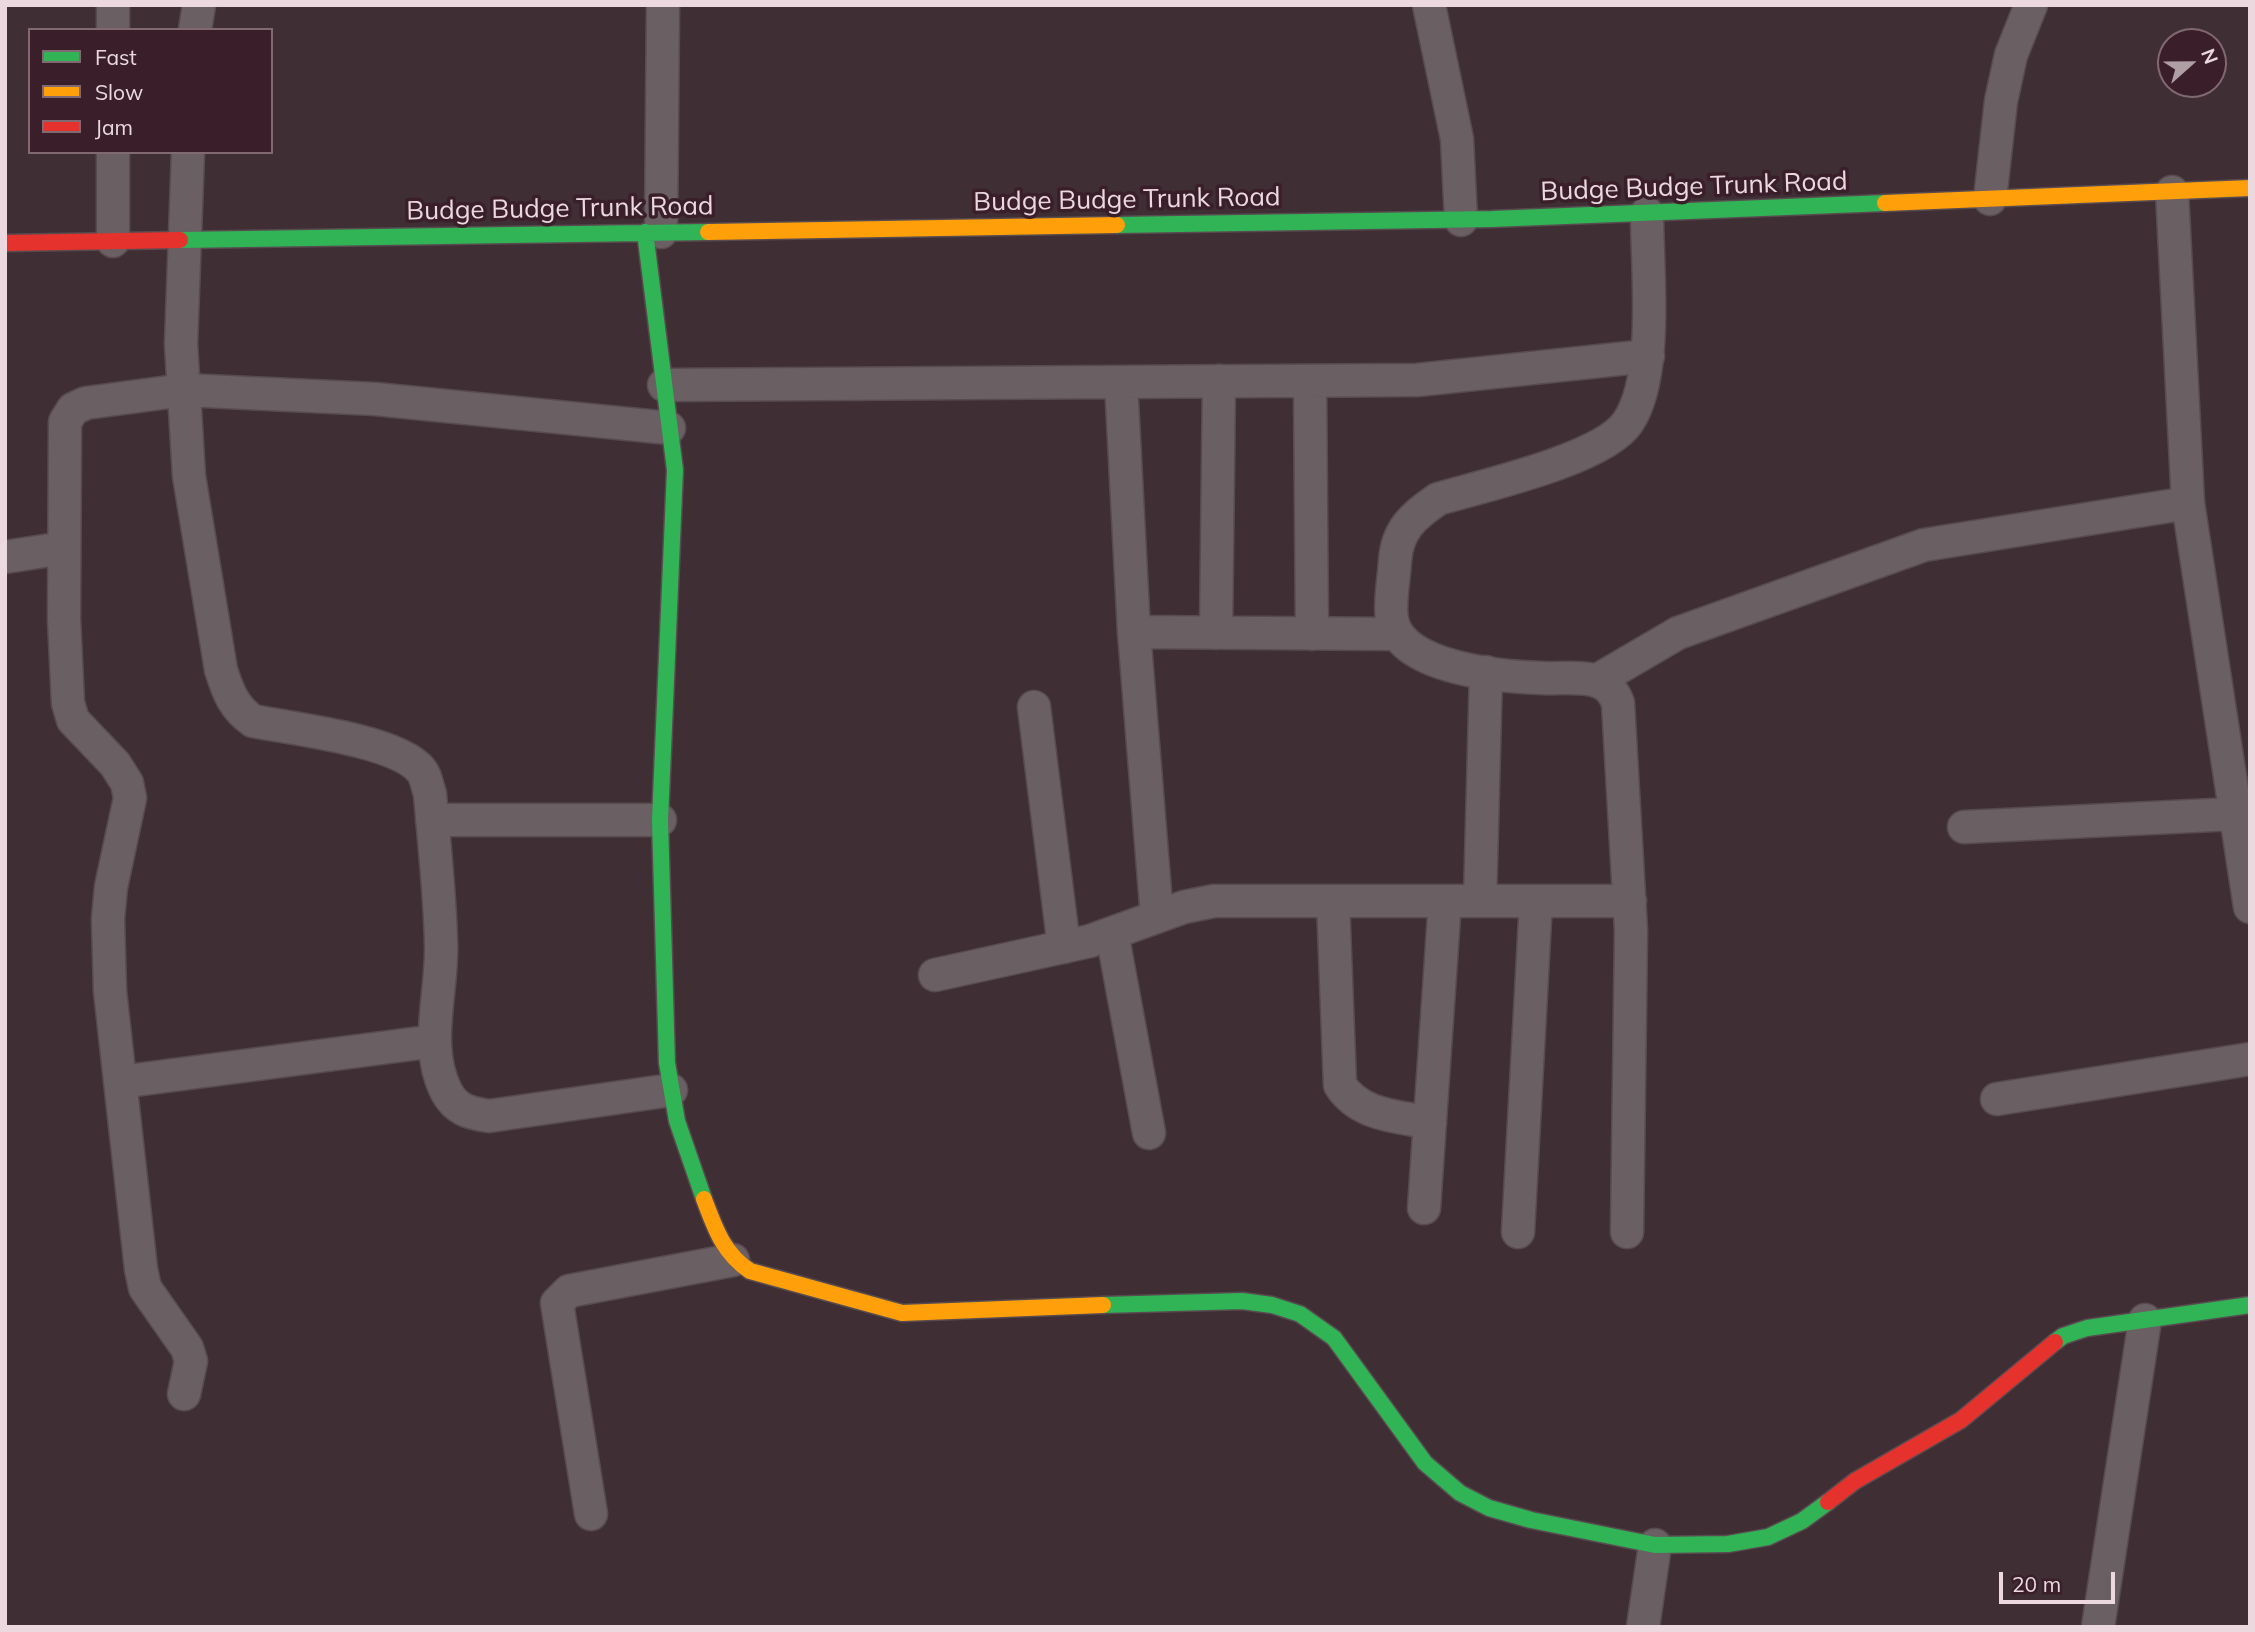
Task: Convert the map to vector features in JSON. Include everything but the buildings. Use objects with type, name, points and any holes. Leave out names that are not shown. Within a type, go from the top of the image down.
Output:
[{"type":"street","points":[[113,5],[113,28]]},
{"type":"street","points":[[195,28],[199,5]]},
{"type":"street","points":[[663,5],[653,232],[675,507],[660,820],[665,1034],[677,1121],[711,1218],[733,1260],[750,1271],[902,1313],[1013,1311],[1176,1301],[1242,1301],[1272,1305],[1300,1314],[1334,1338],[1424,1463],[1460,1493],[1489,1508],[1531,1520],[1655,1545],[1728,1544],[1768,1537],[1802,1521],[1855,1481],[1961,1420],[2063,1336],[2087,1328],[2250,1305]]},
{"type":"street","points":[[1429,5],[1457,139],[1461,220]]},
{"type":"street","points":[[1990,199],[2001,101],[2011,55],[2031,5]]},
{"type":"street","points":[[113,154],[113,241]]},
{"type":"street","points":[[188,154],[181,344],[189,476],[221,670],[229,696],[239,712],[253,721],[386,748],[409,759],[423,771],[430,794],[441,942],[435,1041],[437,1063],[446,1090],[456,1106],[467,1113],[489,1116],[671,1090]]},
{"type":"street","name":"Budge Budge Trunk Road","points":[[5,243],[1461,220],[2250,188]]},
{"type":"street","points":[[2172,192],[2188,503],[2250,907]]},
{"type":"street","points":[[1627,1232],[1630,901],[1618,703],[1614,691],[1596,681],[1520,677],[1452,666],[1411,649],[1397,635],[1392,620],[1396,550],[1402,528],[1438,499],[1579,456],[1613,438],[1628,424],[1642,394],[1648,356],[1647,213]]},
{"type":"street","points":[[664,385],[1417,380],[1648,356]]},
{"type":"street","points":[[1216,633],[1220,381]]},
{"type":"street","points":[[1310,381],[1312,634]]},
{"type":"street","points":[[1121,382],[1134,632],[1157,917]]},
{"type":"street","points":[[184,1394],[191,1361],[187,1348],[150,1297],[141,1269],[110,991],[108,919],[111,887],[130,798],[127,783],[115,764],[73,720],[68,703],[64,548],[65,422],[74,409],[96,401],[184,390],[375,398],[669,428]]},
{"type":"street","points":[[1596,681],[1678,633],[1924,545],[2188,503]]},
{"type":"street","points":[[5,557],[64,548]]},
{"type":"street","points":[[1134,632],[1397,635]]},
{"type":"street","points":[[1480,901],[1486,672]]},
{"type":"street","points":[[1034,706],[1064,947]]},
{"type":"street","points":[[1964,827],[2234,814]]},
{"type":"street","points":[[432,820],[660,820]]},
{"type":"street","points":[[935,975],[1064,947],[1214,901],[1630,901]]},
{"type":"street","points":[[1333,901],[1340,1085],[1349,1099],[1366,1110],[1430,1122]]},
{"type":"street","points":[[1424,1208],[1445,901]]},
{"type":"street","points":[[1518,1232],[1536,901]]},
{"type":"street","points":[[1112,933],[1149,1133]]},
{"type":"street","points":[[120,1083],[435,1041]]},
{"type":"street","points":[[1997,1099],[2250,1059]]},
{"type":"street","points":[[591,1514],[557,1303],[569,1291],[733,1260]]},
{"type":"street","points":[[2098,1627],[2145,1320]]},
{"type":"street","points":[[1643,1627],[1655,1545]]},
{"type":"traffic: fast","points":[[1117,225],[1492,219],[1885,203]]},
{"type":"traffic: fast","points":[[645,232],[675,470],[660,820],[667,1063],[677,1121],[704,1199]]},
{"type":"traffic: fast","points":[[180,240],[708,232]]},
{"type":"traffic: fast","points":[[1103,1305],[1242,1301],[1272,1305],[1300,1314],[1334,1338],[1425,1463],[1460,1493],[1489,1508],[1531,1520],[1655,1545],[1728,1544],[1768,1537],[1802,1521],[1828,1502]]},
{"type":"traffic: fast","points":[[2055,1342],[2063,1336],[2087,1328],[2250,1305]]},
{"type":"traffic: slow","points":[[1885,203],[2250,188]]},
{"type":"traffic: slow","points":[[708,232],[1117,225]]},
{"type":"traffic: slow","points":[[704,1199],[726,1248],[750,1271],[902,1313],[1103,1305]]},
{"type":"traffic: jam","points":[[5,243],[180,240]]},
{"type":"traffic: jam","points":[[1828,1502],[1855,1481],[1961,1420],[2055,1342]]}]
